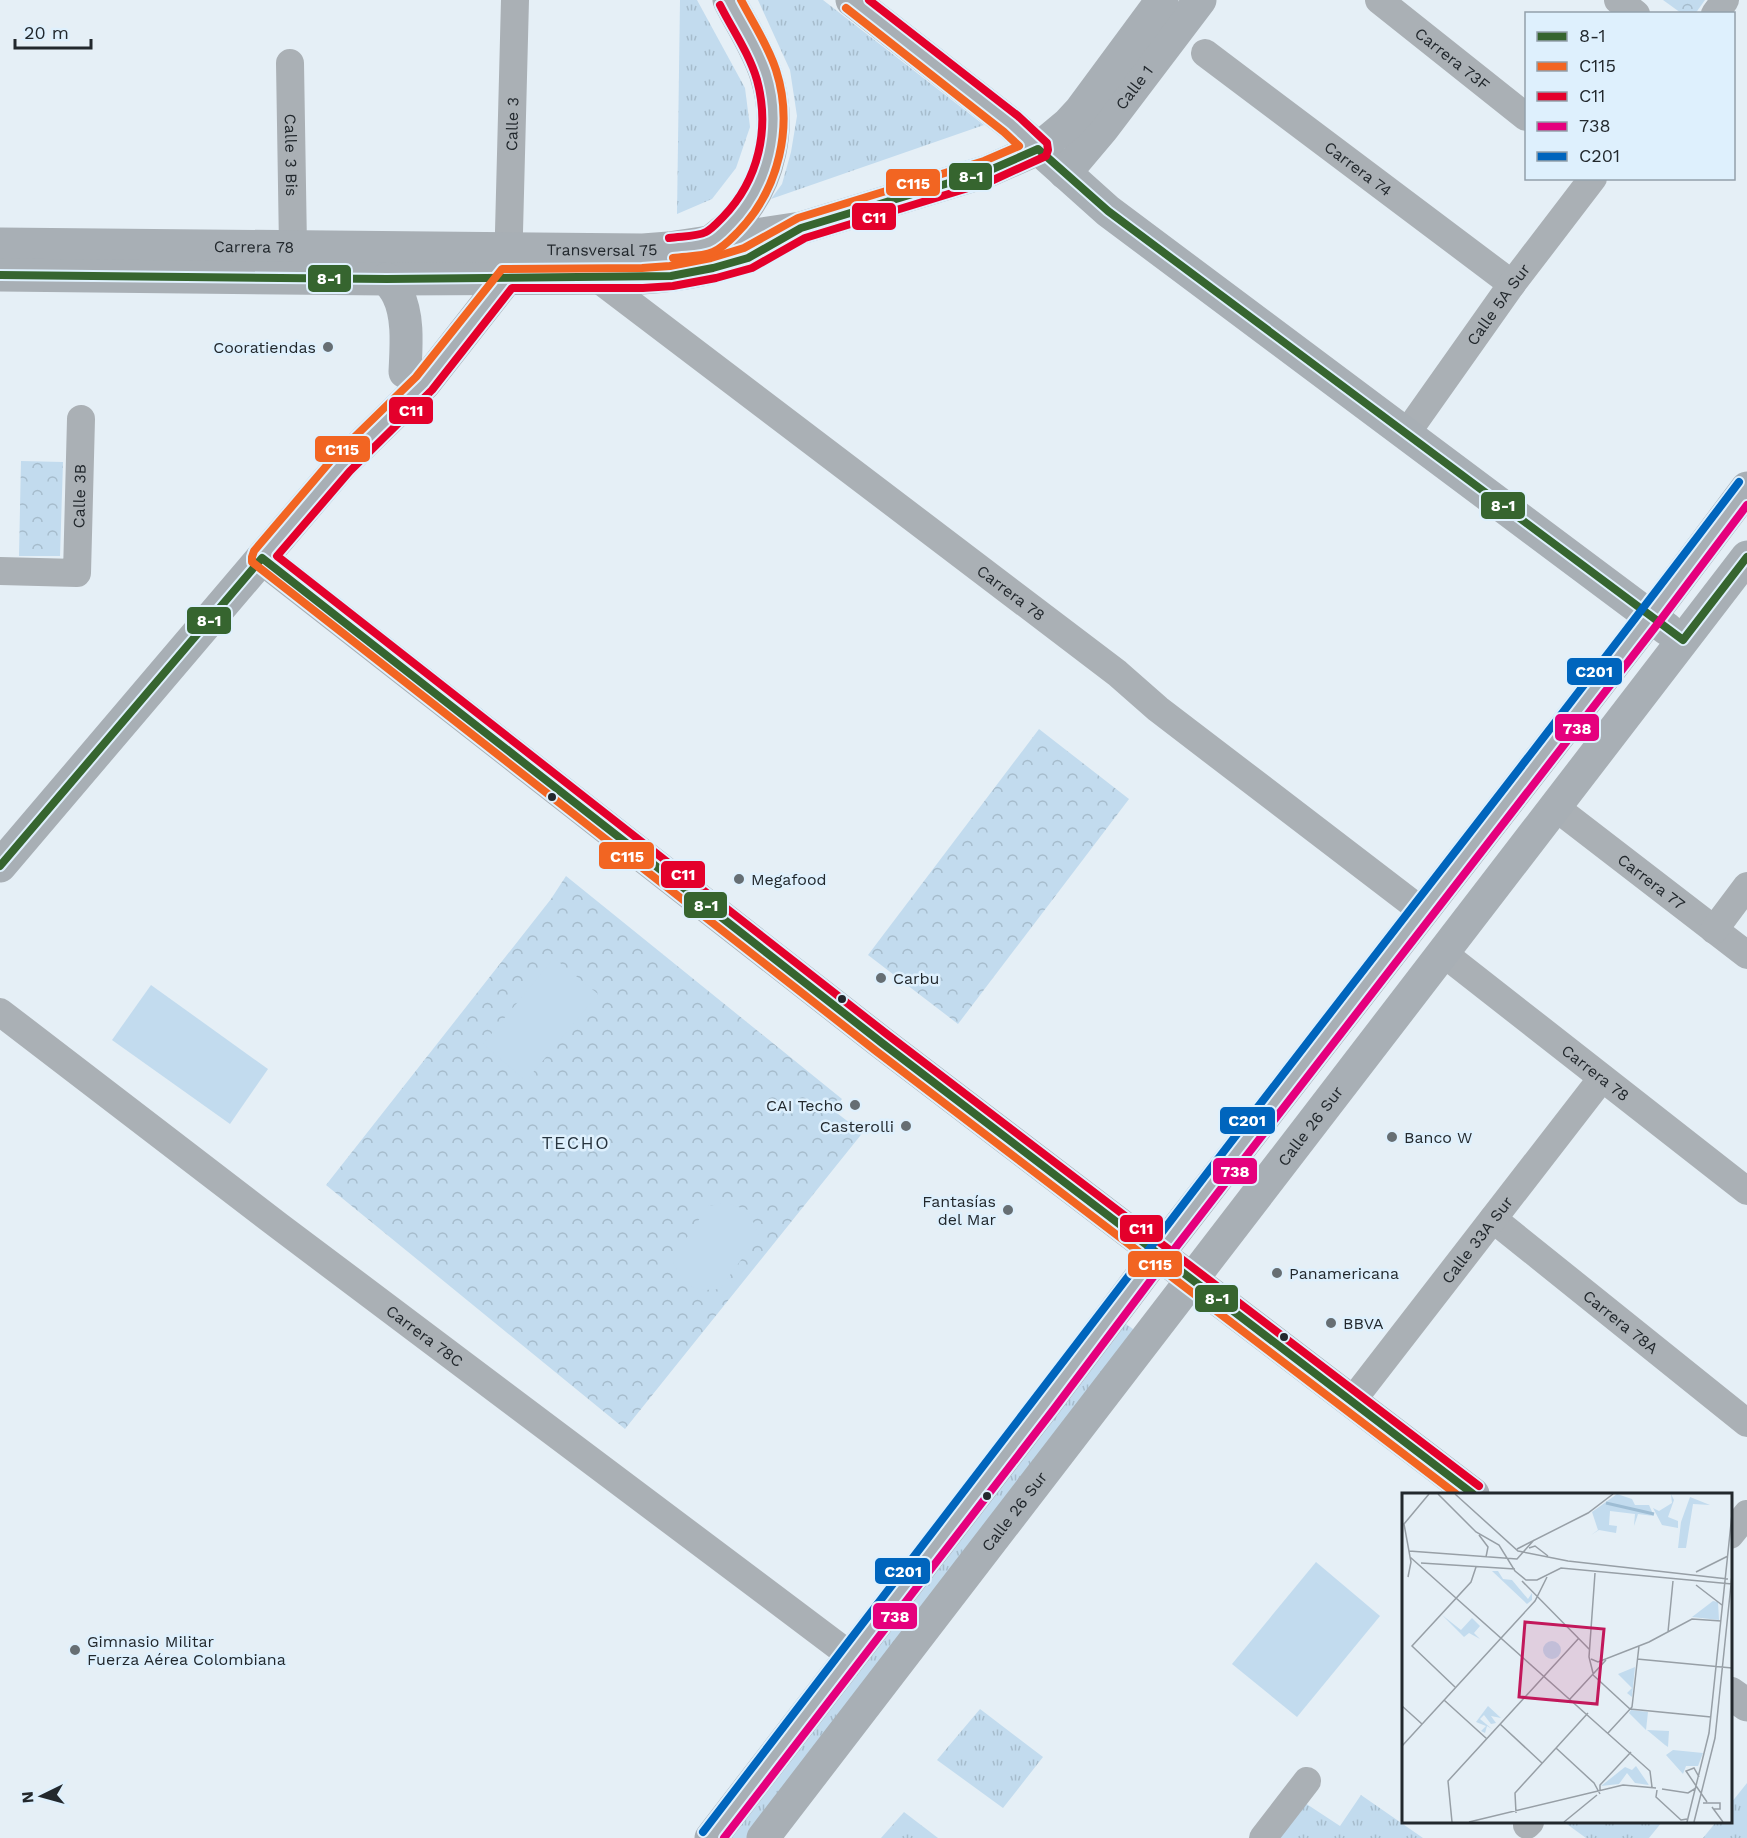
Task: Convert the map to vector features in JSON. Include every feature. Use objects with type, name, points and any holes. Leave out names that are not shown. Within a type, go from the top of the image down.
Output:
[{"type":"street","name":"Calle 3","points":[[500,269],[515,0]]},
{"type":"street","points":[[710,243],[733,223],[748,205],[769,159],[774,129],[770,92],[765,73],[729,0]]},
{"type":"street","points":[[852,0],[1011,124],[1108,211],[1683,640]]},
{"type":"street","name":"Calle 1","points":[[1038,149],[1080,111],[1162,0]]},
{"type":"street","name":"Calle 1","points":[[1065,173],[1103,128],[1200,0]]},
{"type":"street","name":"Carrera 73F","points":[[1379,0],[1525,115]]},
{"type":"street","points":[[1618,0],[1633,12]]},
{"type":"street","name":"Carrera 74","points":[[1205,53],[1512,284]]},
{"type":"street","name":"Calle 3 Bis","points":[[290,63],[293,247]]},
{"type":"street","name":"Transversal 75","points":[[500,269],[710,243],[801,228],[988,171],[1038,149]]},
{"type":"street","name":"Calle 5A Sur","points":[[1406,434],[1512,284],[1591,180]]},
{"type":"street","name":"Transversal 75","points":[[500,269],[597,278],[671,276],[713,268],[747,258],[801,228]]},
{"type":"street","name":"Carrera 78","points":[[0,244],[293,247],[500,269]]},
{"type":"street","name":"Carrera 78","points":[[0,275],[387,279],[500,269]]},
{"type":"street","points":[[342,464],[405,372],[500,269]]},
{"type":"street","points":[[0,866],[342,464],[424,384],[500,269]]},
{"type":"street","name":"Carrera 78","points":[[597,278],[1117,673],[1158,709],[1422,911]]},
{"type":"street","points":[[387,279],[398,294],[402,306],[406,352],[405,372]]},
{"type":"street","name":"Calle 3B","points":[[0,572],[77,573],[81,419]]},
{"type":"street","points":[[711,1838],[1747,488]]},
{"type":"street","name":"Calle 26 Sur","points":[[764,1838],[1747,557]]},
{"type":"street","points":[[262,558],[872,1036],[1472,1493]]},
{"type":"street","name":"Carrera 77","points":[[1555,807],[1747,955]]},
{"type":"street","points":[[1714,930],[1747,886]]},
{"type":"street","name":"Carrera 78","points":[[1443,953],[1747,1191]]},
{"type":"street","name":"Carrera 78C","points":[[0,1012],[279,1226],[851,1656]]},
{"type":"street","name":"Calle 33A Sur","points":[[1352,1401],[1602,1078]]},
{"type":"street","name":"Carrera 78A","points":[[1493,1219],[1747,1423]]},
{"type":"street","points":[[1732,1534],[1747,1514]]},
{"type":"street","points":[[1732,1694],[1747,1705]]},
{"type":"street","points":[[1263,1838],[1307,1781]]},
{"type":"green space","points":[[680,0],[697,0],[745,88],[750,127],[736,168],[712,199],[677,214]]},
{"type":"green space","points":[[758,0],[823,0],[984,125],[771,199],[782,184],[791,152],[797,116],[790,70]]},
{"type":"green space","points":[[1663,0],[1705,0],[1696,12],[1680,12]]},
{"type":"green space","points":[[21,461],[63,462],[60,556],[19,556]]},
{"type":"green space","points":[[1039,729],[1129,799],[958,1024],[868,955]]},
{"type":"green space","points":[[566,876],[842,1099],[833,1110],[855,1127],[858,1124],[864,1131],[625,1429],[326,1185],[551,899]]},
{"type":"green space","points":[[554,958],[598,994],[526,1081],[483,1044]]},
{"type":"green space","points":[[151,985],[268,1069],[230,1124],[112,1040]]},
{"type":"green space","points":[[726,1203],[748,1210],[759,1235],[720,1289],[695,1288],[685,1281],[672,1260],[708,1206]]},
{"type":"green space","points":[[1122,1321],[1137,1332],[749,1838],[727,1838]]},
{"type":"green space","points":[[1316,1562],[1380,1616],[1297,1717],[1232,1664]]},
{"type":"green space","points":[[980,1709],[1043,1757],[1003,1808],[937,1760]]},
{"type":"green space","points":[[1747,1783],[1747,1838],[1703,1838],[1715,1823],[1732,1823],[1732,1802]]},
{"type":"green space","points":[[1361,1795],[1423,1838],[1280,1838],[1305,1803],[1340,1826]]},
{"type":"green space","points":[[904,1812],[938,1838],[881,1838]]},
{"type":"green space","points":[[1565,1823],[1661,1823],[1649,1838],[1586,1838]]},
{"type":"transit line","name":"C115","points":[[673,258],[708,254],[730,240],[764,197],[779,156],[783,135],[783,113],[776,70],[741,0]]},
{"type":"transit line","name":"C11","points":[[869,0],[1018,116],[1047,143],[1046,156],[991,181],[805,238],[752,268],[716,278],[673,286],[643,288],[512,288],[432,390],[350,471],[277,556],[888,1035],[1479,1486]]},
{"type":"transit line","name":"C11","points":[[669,238],[702,234],[715,225],[745,187],[758,153],[762,116],[757,80],[745,51],[720,5]]},
{"type":"transit line","name":"C115","points":[[846,8],[1019,146],[984,161],[798,218],[744,248],[711,258],[670,266],[642,268],[502,269],[416,377],[334,457],[254,551],[252,562],[876,1051],[1455,1493]]},
{"type":"transit line","name":"8-1","points":[[0,275],[387,279],[671,276],[748,258],[801,228],[988,171],[1038,149],[1108,211],[1683,640],[1747,557]]},
{"type":"transit line","name":"C201","points":[[703,1832],[1739,482]]},
{"type":"transit line","name":"738","points":[[724,1838],[1747,505]]},
{"type":"transit line","name":"8-1","points":[[0,866],[262,558],[882,1043],[1472,1493]]},
{"type":"place","name":"Cooratiendas","points":[[328,347]]},
{"type":"place","name":"Megafood","points":[[739,879]]},
{"type":"place","name":"Carbu","points":[[881,978]]},
{"type":"place","name":"CAI Techo","points":[[855,1105]]},
{"type":"place","name":"Casterolli","points":[[906,1126]]},
{"type":"place","name":"Banco W","points":[[1392,1137]]},
{"type":"place","name":"Fantasías del Mar","points":[[1008,1210]]},
{"type":"place","name":"Panamericana","points":[[1277,1273]]},
{"type":"place","name":"BBVA","points":[[1331,1323]]},
{"type":"place","name":"Gimnasio Militar Fuerza Aérea Colombiana","points":[[75,1650]]},
{"type":"district","name":"TECHO","points":[[576,1142]]}]
